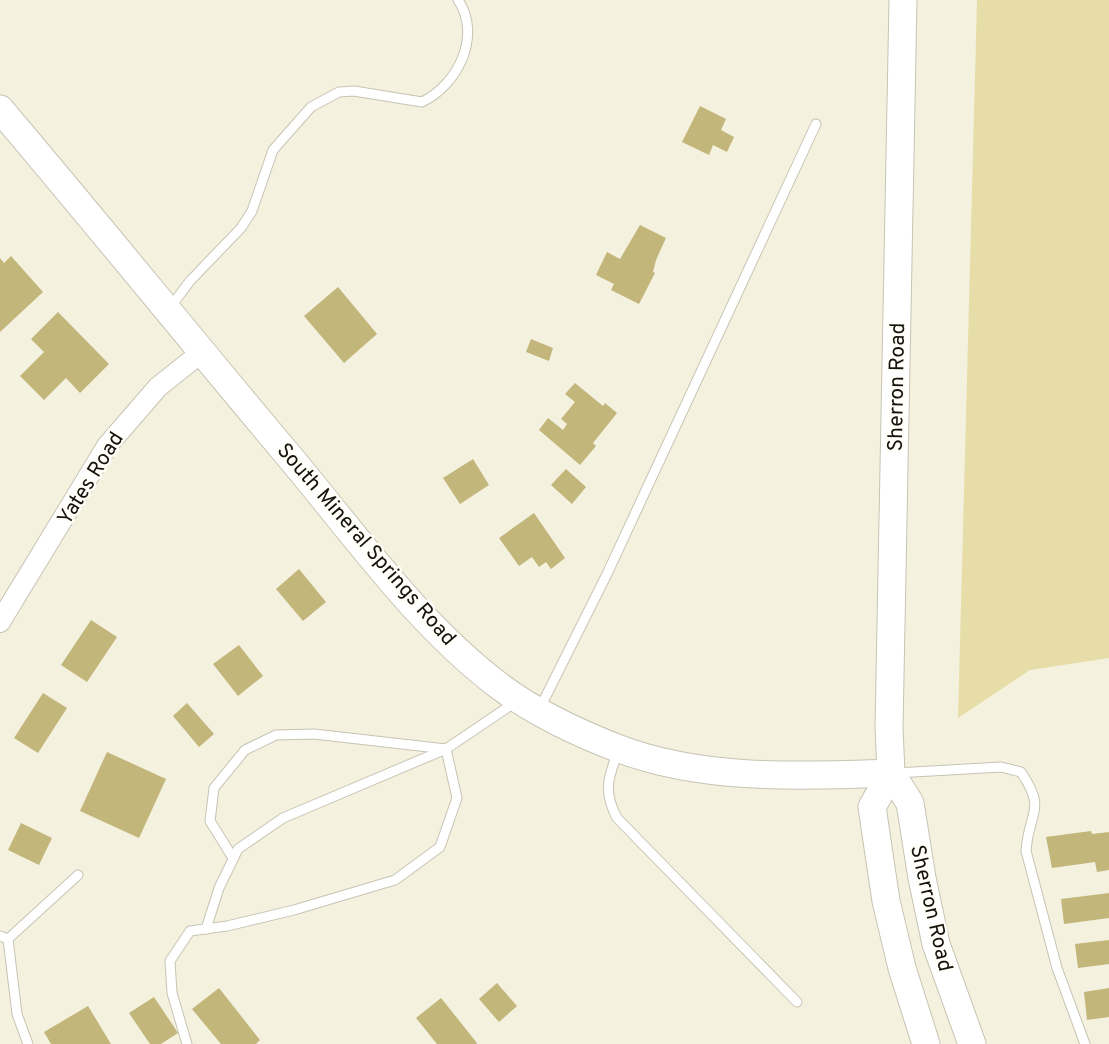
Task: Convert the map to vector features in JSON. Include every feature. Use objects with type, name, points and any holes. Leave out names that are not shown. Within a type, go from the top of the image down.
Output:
[{"type":"main road","name":"Sherron Road","points":[[903,0],[889,728],[891,773],[910,803],[936,944],[972,1044]]},
{"type":"main road","name":"South Mineral Springs Road","points":[[0,109],[167,311],[426,616],[478,668],[529,706],[619,749],[653,759],[704,770],[771,774],[891,773]]},
{"type":"main road","name":"Sherron Road","points":[[891,773],[872,807],[886,901],[902,968],[926,1044]]},
{"type":"street","name":"Yates Road","points":[[0,622],[107,446],[158,387],[202,352]]},
{"type":"lane","points":[[167,311],[190,281],[241,228],[252,211],[273,150],[311,107],[339,92],[369,91],[422,102],[443,88],[459,66],[468,36],[468,19],[458,0]]},
{"type":"lane","points":[[206,929],[219,888],[238,849],[283,818],[446,748],[529,706],[607,574],[816,124]]},
{"type":"lane","points":[[233,858],[210,820],[214,788],[245,750],[276,735],[314,734],[446,748]]},
{"type":"lane","points":[[187,1044],[172,993],[170,962],[190,931],[294,910],[395,880],[440,847],[457,798],[446,748]]},
{"type":"lane","points":[[619,749],[608,786],[609,802],[617,818],[797,1002]]},
{"type":"lane","points":[[891,773],[1001,767],[1021,772],[1033,790],[1037,807],[1028,831],[1026,851],[1057,968],[1085,1044]]},
{"type":"lane","points":[[28,1044],[17,1014],[4,938],[78,875]]},
{"type":"shaded area","points":[[977,0],[1109,0],[1109,658],[1030,670],[958,718]]},
{"type":"building","points":[[700,106],[726,119],[721,130],[734,137],[727,152],[713,145],[709,155],[682,142]]},
{"type":"building","points":[[640,225],[666,238],[656,260],[653,272],[655,273],[639,304],[611,290],[614,284],[596,275],[607,252],[620,259]]},
{"type":"building","points":[[11,256],[43,292],[0,332],[0,258],[4,263]]},
{"type":"building","points":[[338,287],[377,334],[344,363],[304,316]]},
{"type":"building","points":[[58,312],[109,364],[80,393],[66,378],[44,400],[20,376],[44,352],[31,339]]},
{"type":"building","points":[[531,339],[553,348],[549,361],[526,352]]},
{"type":"building","points":[[575,383],[603,406],[605,403],[617,413],[593,443],[596,446],[580,465],[539,430],[548,418],[563,430],[567,424],[561,419],[575,402],[565,394]]},
{"type":"building","points":[[473,459],[489,485],[460,504],[443,478]]},
{"type":"building","points":[[566,469],[586,487],[572,504],[551,485]]},
{"type":"building","points":[[534,513],[565,558],[551,569],[546,562],[539,567],[532,557],[519,566],[499,538]]},
{"type":"building","points":[[299,569],[326,602],[303,621],[276,589]]},
{"type":"building","points":[[91,620],[117,637],[87,682],[61,665]]},
{"type":"building","points":[[239,645],[263,676],[238,696],[213,664]]},
{"type":"building","points":[[43,693],[67,708],[38,753],[14,738]]},
{"type":"building","points":[[187,703],[214,734],[199,747],[173,716]]},
{"type":"building","points":[[107,752],[166,779],[139,838],[80,811]]},
{"type":"building","points":[[21,823],[52,838],[39,865],[8,850]]},
{"type":"building","points":[[1091,831],[1092,834],[1109,832],[1109,870],[1097,872],[1095,862],[1052,868],[1046,837]]},
{"type":"building","points":[[1109,893],[1109,918],[1064,924],[1061,899]]},
{"type":"building","points":[[1109,940],[1109,964],[1078,968],[1075,944]]},
{"type":"building","points":[[497,983],[517,1006],[499,1022],[479,999]]},
{"type":"building","points":[[219,988],[260,1040],[256,1044],[221,1044],[192,1009]]},
{"type":"building","points":[[1109,988],[1109,1017],[1087,1020],[1084,992]]},
{"type":"building","points":[[154,997],[178,1033],[161,1044],[150,1044],[129,1013]]},
{"type":"building","points":[[441,998],[476,1044],[437,1044],[416,1018]]},
{"type":"building","points":[[88,1006],[111,1044],[51,1044],[44,1032]]}]
